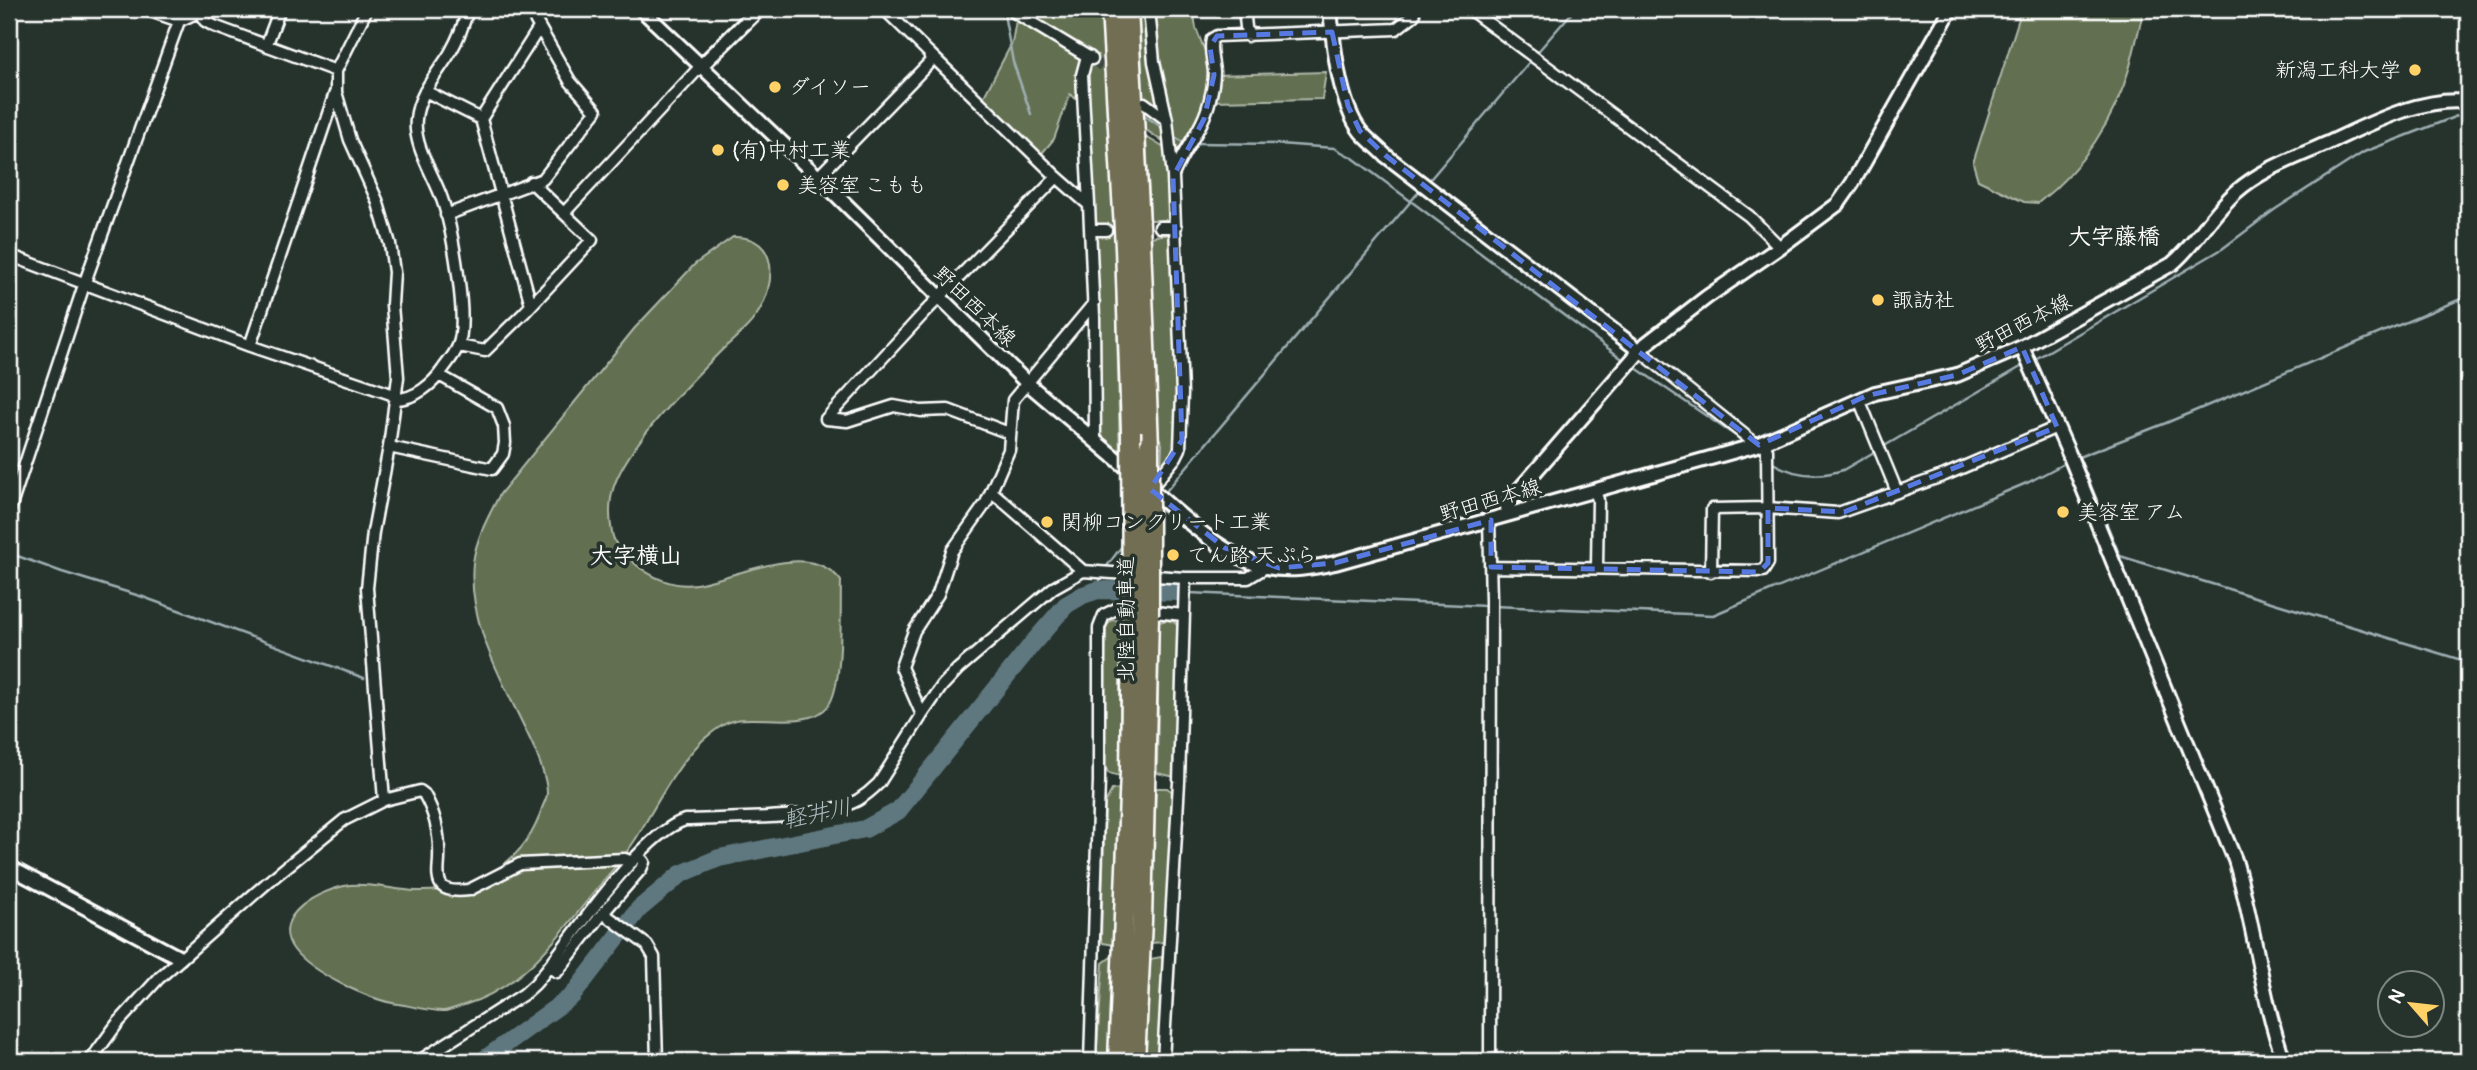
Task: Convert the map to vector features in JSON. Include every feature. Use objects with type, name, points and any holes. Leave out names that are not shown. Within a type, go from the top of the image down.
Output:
[{"type":"highway","name":"北陸自動車道","points":[[1111,9],[1125,247],[1140,615],[1143,894],[1135,1061]]},
{"type":"highway","name":"北陸自動車道","points":[[1118,1061],[1149,446],[1142,243],[1128,9]]},
{"type":"street","points":[[144,9],[179,22]]},
{"type":"street","points":[[266,46],[280,9]]},
{"type":"street","points":[[367,9],[336,71],[336,92],[350,140],[377,200],[390,244],[394,272],[393,305],[398,377],[389,447],[373,532],[367,588],[384,800]]},
{"type":"street","points":[[396,398],[415,394],[439,375],[458,346],[462,324],[460,285],[443,201],[416,131],[415,118],[425,91],[464,25],[468,9]]},
{"type":"street","points":[[446,215],[544,179],[596,111],[570,81],[529,9]]},
{"type":"street","name":"野田西本線","points":[[641,9],[818,177],[1027,383],[1150,489],[1224,548],[1266,567],[1292,569],[1317,567],[1760,444],[1859,399],[1957,375],[2022,346],[2172,264],[2187,252],[2234,194],[2256,176],[2397,112],[2454,100],[2468,102]]},
{"type":"street","points":[[564,213],[700,67],[759,9]]},
{"type":"street","points":[[884,9],[1056,177],[1089,205]]},
{"type":"street","points":[[1009,9],[1092,58],[1083,71],[1092,230],[1095,440]]},
{"type":"street","points":[[1149,9],[1154,62],[1169,140],[1176,227],[1182,393],[1182,440],[1176,457],[1150,489]]},
{"type":"street","points":[[1244,9],[1247,36]]},
{"type":"street","points":[[1330,9],[1332,32],[1349,106],[1360,131],[1385,155],[1767,450],[1766,568],[1759,572],[1491,567]]},
{"type":"street","points":[[1172,177],[1204,119],[1212,93],[1212,39],[1217,36],[1396,29],[1414,15],[1414,9]]},
{"type":"street","points":[[1469,9],[1749,216],[1780,247]]},
{"type":"street","points":[[1508,514],[1507,507],[1512,498],[1646,344],[1838,204],[1951,9]]},
{"type":"street","points":[[9,512],[85,282],[179,22],[198,10],[205,21],[214,26],[336,71]]},
{"type":"street","points":[[531,305],[481,119],[539,28]]},
{"type":"street","points":[[818,177],[929,65],[929,52]]},
{"type":"street","points":[[425,91],[481,119]]},
{"type":"street","points":[[250,346],[336,92]]},
{"type":"street","points":[[1144,103],[1167,122]]},
{"type":"street","points":[[1009,433],[948,410],[921,411],[894,406],[847,421],[826,419],[1056,177]]},
{"type":"street","points":[[458,346],[485,351],[592,240],[531,182]]},
{"type":"street","points":[[1160,228],[1176,227]]},
{"type":"street","points":[[1092,230],[1106,230]]},
{"type":"street","points":[[9,255],[396,398]]},
{"type":"street","points":[[922,715],[901,667],[914,631],[938,594],[952,551],[986,503],[1009,450],[1013,400],[1094,303]]},
{"type":"street","points":[[2022,346],[2235,860],[2244,889],[2270,1017],[2283,1061]]},
{"type":"street","points":[[389,447],[492,469],[503,454],[505,426],[497,408],[439,375]]},
{"type":"street","points":[[1859,399],[1897,492]]},
{"type":"street","points":[[1712,572],[1712,509],[1838,513],[1945,475],[2057,427]]},
{"type":"street","points":[[1595,490],[1598,500],[1597,568]]},
{"type":"street","points":[[991,491],[1083,571]]},
{"type":"street","points":[[1489,520],[1490,1061]]},
{"type":"street","points":[[419,1061],[524,994],[549,967],[609,889],[668,829],[685,820],[814,812],[857,800],[879,783],[942,686],[958,669],[1053,588],[1083,571],[1097,570],[1185,581],[1248,578],[1266,567]]},
{"type":"street","points":[[1163,1061],[1179,782],[1185,581]]},
{"type":"street","points":[[1090,1061],[1099,781],[1099,628],[1104,615],[1118,608],[1183,615]]},
{"type":"street","points":[[90,1061],[117,1024],[180,958],[344,820],[384,800],[420,791],[424,794],[439,836],[440,884],[446,888],[469,890],[520,864],[636,859],[644,864],[607,916],[557,972],[549,967]]},
{"type":"street","points":[[9,867],[180,958]]},
{"type":"street","points":[[607,916],[647,945],[656,963],[657,1061]]},
{"type":"street","points":[[2225,1061],[2247,1058],[2306,1061]]},
{"type":"highlighted area","points":[[1332,32],[1348,106],[1360,131],[1385,155],[1759,445],[1866,396],[1957,375],[2022,347],[2057,427],[1844,512],[1768,508],[1768,563],[1759,572],[1491,567],[1491,520],[1335,563],[1279,568],[1225,548],[1150,489],[1182,440],[1173,177],[1204,119],[1214,75],[1210,47],[1217,36]]},
{"type":"green space","points":[[1018,9],[1193,9],[1196,28],[1214,75],[1326,72],[1322,99],[1210,101],[1181,155],[1106,101],[1115,229],[1120,461],[1095,440],[1084,106],[1070,94],[1054,139],[1038,158],[981,102],[1012,43]]},
{"type":"green space","points":[[2022,9],[2144,9],[2124,86],[2106,124],[2069,175],[2038,203],[2024,202],[1978,180],[1973,163]]},
{"type":"green space","points":[[1146,137],[1166,149],[1171,220],[1150,220]]},
{"type":"green space","points":[[1171,235],[1177,439],[1161,468],[1162,444],[1154,426],[1150,237]]},
{"type":"green space","points":[[733,237],[760,244],[767,253],[770,278],[763,304],[748,326],[675,398],[632,452],[612,492],[612,533],[620,549],[640,567],[655,577],[679,584],[696,584],[792,561],[811,562],[827,569],[841,581],[839,665],[837,682],[828,706],[820,713],[798,719],[736,720],[723,725],[704,739],[676,773],[637,837],[615,867],[536,961],[503,987],[484,997],[443,1011],[386,1002],[328,977],[294,950],[288,937],[288,926],[293,915],[302,906],[326,892],[350,885],[416,891],[457,887],[477,880],[510,859],[524,844],[534,827],[547,793],[545,780],[535,750],[481,631],[473,586],[473,563],[477,545],[500,494],[634,329],[695,264]]},
{"type":"green space","points":[[1112,620],[1120,621],[1120,776],[1108,773],[1102,760],[1106,626]]},
{"type":"green space","points":[[1167,620],[1177,625],[1175,777],[1157,773],[1159,622]]},
{"type":"green space","points":[[1156,788],[1167,788],[1174,793],[1166,942],[1150,943]]},
{"type":"green space","points":[[1121,789],[1115,945],[1103,943],[1101,939],[1105,803],[1112,790]]},
{"type":"green space","points":[[1111,957],[1115,958],[1109,1061],[1096,1061],[1103,963]]},
{"type":"green space","points":[[1161,957],[1164,962],[1158,1061],[1144,1061],[1150,959]]},
{"type":"waterway","points":[[993,9],[1004,14],[1013,62],[1031,114]]},
{"type":"waterway","points":[[1535,55],[1575,9]]},
{"type":"waterway","points":[[1427,183],[1531,60]]},
{"type":"waterway","points":[[1141,113],[1164,129]]},
{"type":"waterway","points":[[2032,361],[2222,249],[2274,210],[2364,152],[2468,114]]},
{"type":"waterway","points":[[1172,135],[1188,142]]},
{"type":"waterway","points":[[1194,143],[1334,148],[1353,158],[1625,361]]},
{"type":"waterway","points":[[1162,496],[1422,188]]},
{"type":"waterway","points":[[2076,458],[2468,296]]},
{"type":"waterway","points":[[1773,463],[1790,471],[1807,474],[1843,470],[2026,364]]},
{"type":"waterway","points":[[1633,366],[1746,443]]},
{"type":"waterway","points":[[2079,457],[2120,556],[2468,662]]},
{"type":"waterway","points":[[1493,606],[1713,615],[2029,482],[2067,462]]},
{"type":"waterway","points":[[1104,570],[1125,542]]},
{"type":"waterway","points":[[9,553],[143,597],[364,678]]},
{"type":"waterway","points":[[1098,590],[1101,576]]},
{"type":"waterway","name":"軽井川","points":[[482,1061],[572,996],[639,909],[681,874],[719,858],[865,829],[898,811],[1066,605],[1098,590],[1179,592]]},
{"type":"waterway","points":[[1189,593],[1487,606]]},
{"type":"tunnel","points":[[1094,60],[1115,78]]},
{"type":"tunnel","points":[[1106,230],[1160,227]]},
{"type":"place","name":"新潟工科大学","points":[[2415,70]]},
{"type":"place","name":"ダイソー","points":[[775,87]]},
{"type":"place","name":"(有)中村工業","points":[[718,150]]},
{"type":"place","name":"美容室 こもも","points":[[783,185]]},
{"type":"place","name":"諏訪社","points":[[1878,300]]},
{"type":"place","name":"美容室 アム","points":[[2063,512]]},
{"type":"place","name":"関柳コンクリート工業","points":[[1047,522]]},
{"type":"place","name":"てん路 天ぷら","points":[[1173,555]]},
{"type":"district","name":"大字藤橋","points":[[2114,236]]},
{"type":"district","name":"大字横山","points":[[636,555]]}]
